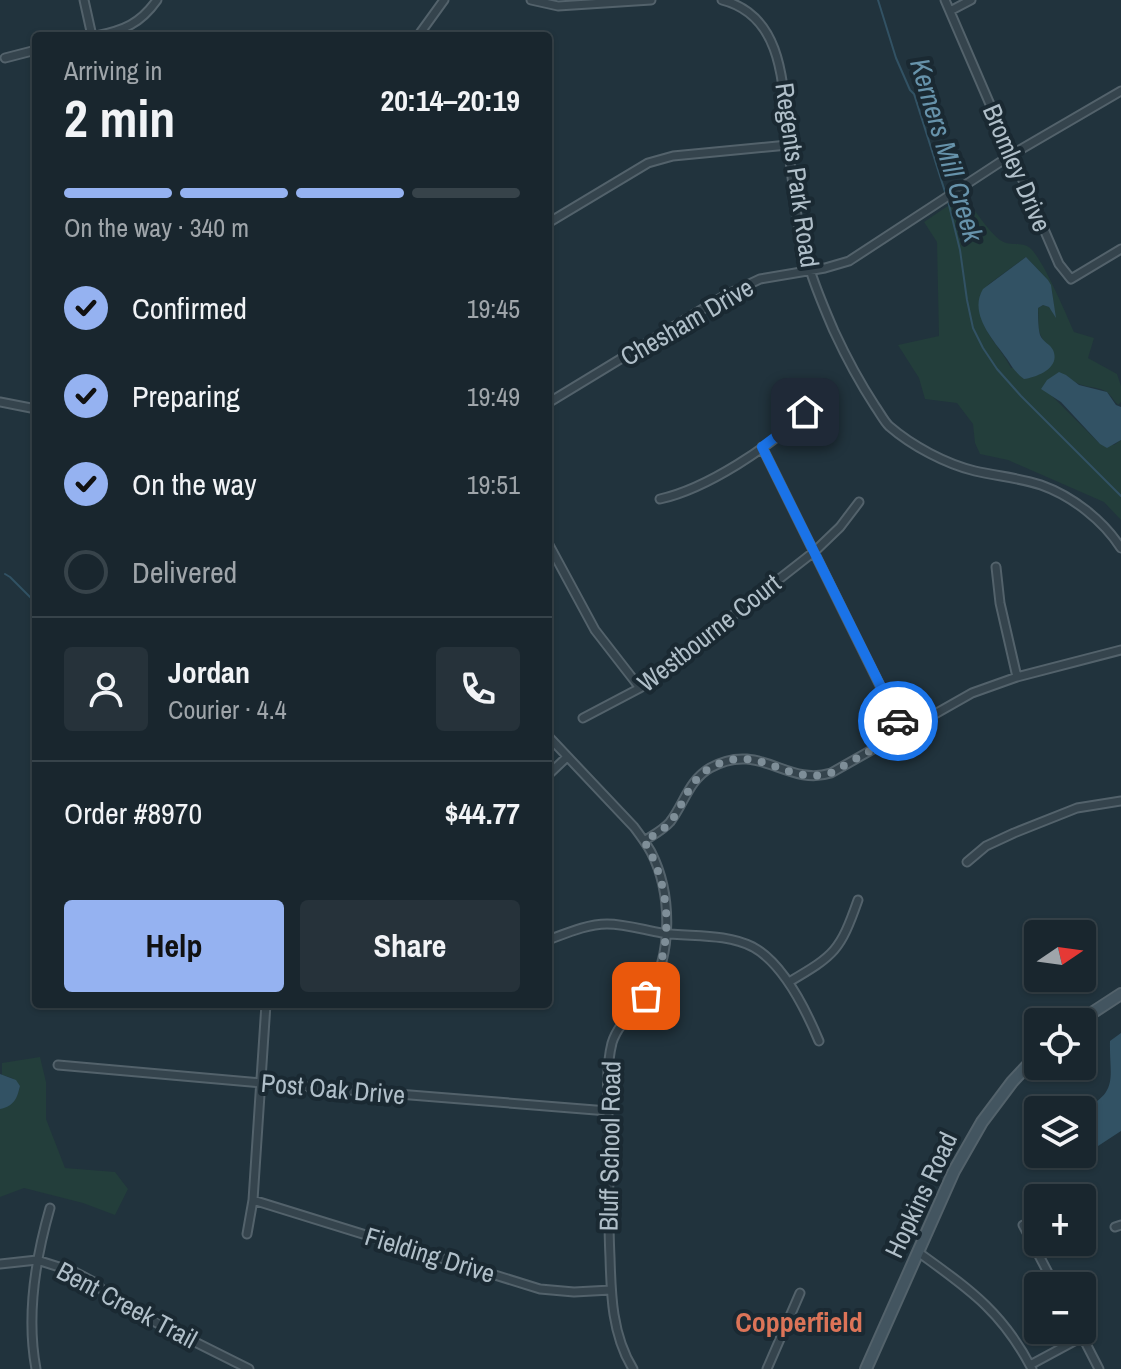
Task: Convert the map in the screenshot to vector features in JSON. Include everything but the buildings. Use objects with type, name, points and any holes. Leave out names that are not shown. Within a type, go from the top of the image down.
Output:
[{"type":"main road","points":[[1096,1010],[1121,994]]},
{"type":"main road","name":"Hopkins Road","points":[[866,1369],[954,1171],[982,1122],[1024,1069]]},
{"type":"street","points":[[84,0],[93,32]]},
{"type":"street","points":[[113,32],[135,24],[157,0]]},
{"type":"street","points":[[421,32],[444,0]]},
{"type":"street","points":[[531,0],[558,6],[651,0]]},
{"type":"street","name":"Regents Park Road","points":[[722,0],[748,11],[771,42],[782,73],[788,145],[809,271],[836,334],[866,392],[887,424],[919,446],[959,466],[1040,485],[1063,496],[1085,510],[1121,548]]},
{"type":"street","name":"Bromley Drive","points":[[945,0],[1059,264],[1071,279],[1121,249]]},
{"type":"street","points":[[950,11],[971,0]]},
{"type":"street","points":[[5,58],[32,51]]},
{"type":"street","name":"Chesham Drive","points":[[552,401],[724,296],[760,279],[849,261],[1011,155],[1121,91]]},
{"type":"street","points":[[552,221],[648,163],[673,156],[788,145]]},
{"type":"street","points":[[0,402],[32,408]]},
{"type":"street","points":[[660,499],[679,495],[712,480],[762,447],[805,412]]},
{"type":"street","points":[[762,447],[903,732]]},
{"type":"street","name":"Westbourne Court","points":[[583,718],[640,688],[815,551],[843,524],[859,502]]},
{"type":"street","points":[[552,550],[595,630],[640,688]]},
{"type":"street","points":[[996,567],[1000,603],[1017,677]]},
{"type":"street","points":[[644,841],[669,823],[696,779],[708,769],[728,760],[748,758],[803,776],[822,776],[972,693],[1017,677],[1121,650]]},
{"type":"street","name":"Bluff School Road","points":[[552,740],[644,841],[652,854],[666,901],[663,953],[653,984],[617,1030],[609,1057],[611,1290],[620,1344],[633,1369]]},
{"type":"street","points":[[552,771],[567,757]]},
{"type":"street","points":[[967,862],[986,846],[1077,808],[1121,801]]},
{"type":"street","points":[[789,982],[824,961],[838,947],[846,935],[858,900]]},
{"type":"street","points":[[552,939],[578,929],[608,924],[665,934],[737,941],[754,947],[789,982],[819,1041]]},
{"type":"street","points":[[247,1234],[253,1200],[266,1008]]},
{"type":"street","name":"Post Oak Drive","points":[[58,1065],[608,1111]]},
{"type":"street","name":"Fielding Drive","points":[[253,1200],[540,1289],[574,1292],[611,1290]]},
{"type":"street","points":[[36,1369],[31,1321],[37,1260],[50,1208]]},
{"type":"street","points":[[1023,1225],[1048,1272]]},
{"type":"street","points":[[918,1252],[988,1306],[1013,1336],[1031,1367],[1064,1344]]},
{"type":"street","name":"Bent Creek Trail","points":[[0,1264],[37,1260],[75,1272],[135,1312],[234,1366],[249,1369]]},
{"type":"street","points":[[767,1369],[800,1293]]},
{"type":"street","points":[[1086,1344],[1099,1369]]},
{"type":"green space","points":[[964,195],[1000,240],[1030,248],[1048,275],[1074,332],[1094,338],[1088,358],[1117,374],[1121,402],[1118,405],[1104,390],[1077,383],[1066,375],[1052,396],[1100,444],[1114,445],[1121,440],[1121,520],[1104,502],[1008,460],[980,454],[973,424],[957,403],[925,399],[919,378],[898,345],[939,336],[937,242],[924,222]],"holes":[[[1026,257],[1048,280],[1055,315],[1049,307],[1043,305],[1038,308],[1039,326],[1054,360],[1011,368],[985,327],[980,295],[989,284]]]},
{"type":"green space","points":[[40,1057],[46,1082],[46,1119],[65,1168],[115,1172],[128,1189],[115,1215],[83,1203],[24,1188],[0,1197],[0,1109],[13,1100],[20,1086],[12,1078],[2,1075],[2,1063]]},
{"type":"water","points":[[1026,257],[1051,285],[1056,318],[1049,307],[1043,305],[1038,308],[1040,335],[1053,350],[1054,362],[1041,374],[1024,379],[1014,370],[984,327],[979,298],[983,289]]},
{"type":"water","points":[[1059,372],[1079,385],[1107,392],[1121,407],[1121,440],[1107,448],[1100,444],[1061,402],[1041,389],[1047,380]]},
{"type":"water","points":[[1121,1033],[1121,1131],[1096,1147],[1096,1102],[1110,1082],[1110,1041]]},
{"type":"water","points":[[0,1074],[16,1080],[20,1086],[14,1101],[0,1109]]},
{"type":"waterway","name":"Kerners Mill Creek","points":[[878,0],[896,58],[914,94],[946,195]]},
{"type":"waterway","name":"Kerners Mill Creek","points":[[948,201],[973,328],[983,348],[1021,396],[1121,496]]},
{"type":"waterway","points":[[5,574],[32,599]]},
{"type":"way so far","points":[[646,996],[659,970],[663,953],[666,901],[658,870],[644,841],[665,828],[696,779],[716,765],[741,758],[760,760],[803,776],[822,776],[903,732],[898,721]]},
{"type":"district","name":"Copperfield","points":[[799,1322]]},
{"type":"route","points":[[805,412],[762,447],[898,721]]}]
